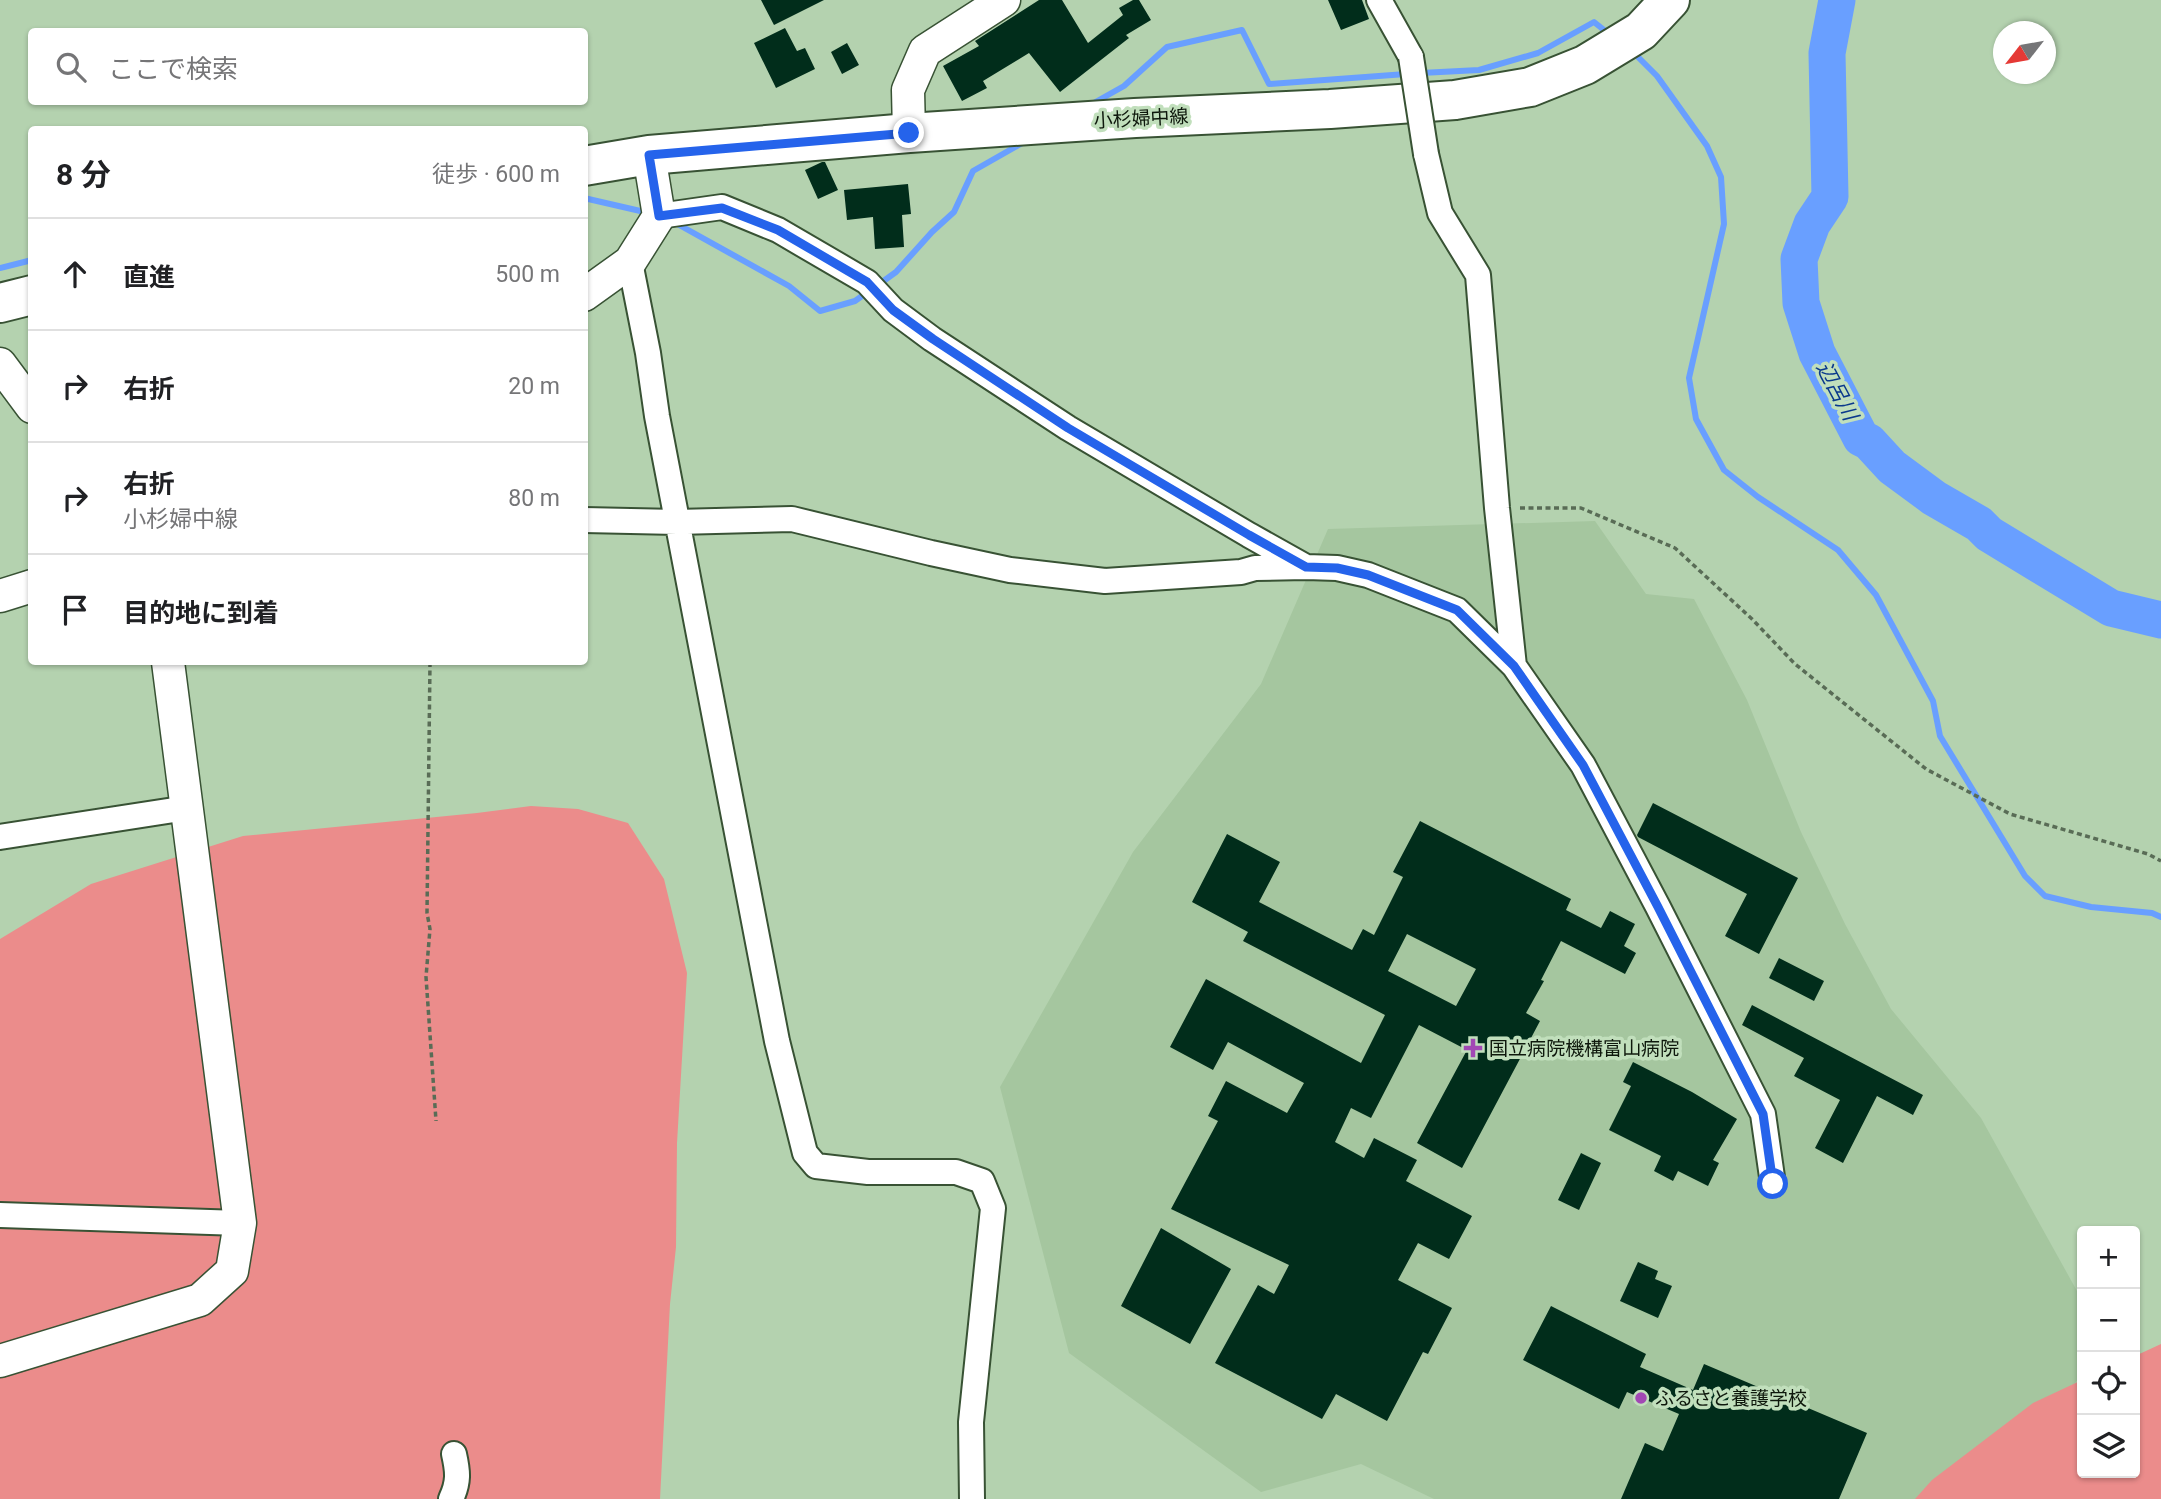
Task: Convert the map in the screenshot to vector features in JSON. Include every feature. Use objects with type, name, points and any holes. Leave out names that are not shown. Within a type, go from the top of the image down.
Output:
[{"type":"main road","name":"小杉婦中線","points":[[588,165],[649,155],[909,133],[1455,100],[1530,87],[1585,65],[1641,31],[1670,0]]},
{"type":"main road","points":[[0,303],[28,296]]},
{"type":"street","points":[[909,133],[908,90],[925,51],[1003,0]]},
{"type":"street","points":[[1379,0],[1411,57],[1426,154],[1440,213],[1478,275],[1497,508],[1514,666]]},
{"type":"street","points":[[588,292],[630,262],[659,216],[649,155]]},
{"type":"street","points":[[659,216],[722,208],[778,230],[867,282],[893,310],[1068,428],[1306,567]]},
{"type":"street","points":[[630,262],[777,1041],[805,1153],[816,1166],[868,1172],[956,1172],[982,1181],[993,1208],[971,1422],[972,1499]]},
{"type":"street","points":[[0,364],[28,402]]},
{"type":"street","points":[[588,520],[677,522],[792,519],[931,554],[1010,570],[1105,581],[1241,572],[1255,568],[1337,568],[1368,575],[1457,610],[1514,666],[1583,765],[1763,1114],[1773,1184]]},
{"type":"street","points":[[0,597],[28,587]]},
{"type":"street","points":[[0,1361],[200,1300],[232,1271],[240,1223],[168,665]]},
{"type":"street","points":[[0,837],[187,808]]},
{"type":"street","points":[[0,1215],[240,1223]]},
{"type":"street","points":[[451,1499],[457,1486],[458,1475],[454,1454]]},
{"type":"path","points":[[1497,508],[1581,509],[1664,542],[1675,548],[1752,619],[1795,664],[1926,769],[2010,814],[2148,854],[2161,861]]},
{"type":"path","points":[[430,665],[427,913],[430,929],[426,977],[436,1121]]},
{"type":"shaded area","name":"国立病院機構富山病院","points":[[1595,521],[1646,594],[1694,599],[1747,700],[1801,832],[1845,924],[1891,1009],[1981,1118],[2077,1291],[2077,1381],[1987,1499],[1434,1499],[1361,1464],[1261,1492],[1069,1353],[1000,1087],[1133,852],[1261,684],[1328,529]]},
{"type":"shaded area","points":[[531,806],[578,809],[628,823],[664,879],[687,973],[677,1143],[676,1247],[670,1304],[660,1499],[0,1499],[0,939],[91,884],[243,836]]},
{"type":"shaded area","points":[[2161,1344],[2161,1499],[1915,1499],[1932,1480],[2033,1403],[2077,1382],[2077,1478],[2140,1478],[2140,1354]]},
{"type":"building","points":[[761,0],[824,0],[774,25]]},
{"type":"building","points":[[1039,0],[1062,0],[1088,43],[1123,15],[1119,8],[1133,0],[1139,0],[1151,20],[1126,35],[1129,38],[1060,92],[1029,53],[983,81],[987,88],[962,101],[943,66],[979,46],[975,41]]},
{"type":"building","points":[[1328,0],[1362,0],[1369,19],[1341,30]]},
{"type":"building","points":[[785,28],[797,51],[805,48],[815,69],[776,88],[754,43]]},
{"type":"building","points":[[847,43],[859,65],[842,74],[831,52]]},
{"type":"building","points":[[825,162],[838,190],[818,199],[805,170]]},
{"type":"building","points":[[908,184],[911,214],[902,215],[904,247],[875,249],[873,217],[847,220],[844,190]]},
{"type":"building","points":[[1653,803],[1798,878],[1759,954],[1725,936],[1747,894],[1638,837]]},
{"type":"building","points":[[1420,821],[1571,899],[1566,910],[1601,928],[1610,911],[1635,924],[1624,946],[1636,953],[1625,974],[1561,941],[1541,980],[1544,981],[1526,1013],[1540,1021],[1462,1168],[1417,1143],[1467,1050],[1419,1025],[1371,1118],[1351,1108],[1335,1142],[1364,1158],[1374,1138],[1417,1160],[1406,1181],[1472,1216],[1449,1259],[1418,1243],[1398,1280],[1452,1308],[1428,1354],[1423,1352],[1387,1421],[1336,1394],[1322,1419],[1215,1363],[1258,1285],[1274,1294],[1289,1265],[1171,1209],[1218,1121],[1208,1116],[1226,1081],[1287,1113],[1304,1083],[1228,1042],[1213,1070],[1170,1047],[1206,979],[1361,1063],[1385,1015],[1243,941],[1248,932],[1192,902],[1227,834],[1280,862],[1259,902],[1352,950],[1363,929],[1374,935],[1403,877],[1393,872]],"holes":[[[1407,934],[1476,969],[1456,1006],[1388,971]]]},
{"type":"building","points":[[1779,958],[1824,981],[1814,1001],[1769,978]]},
{"type":"building","points":[[1752,1005],[1923,1095],[1913,1115],[1877,1096],[1843,1163],[1815,1148],[1840,1100],[1794,1076],[1804,1058],[1742,1025]]},
{"type":"building","points":[[1633,1062],[1737,1119],[1713,1160],[1719,1163],[1708,1186],[1678,1171],[1673,1181],[1654,1171],[1661,1156],[1609,1130],[1631,1086],[1623,1082]]},
{"type":"building","points":[[1581,1153],[1601,1163],[1579,1210],[1558,1200]]},
{"type":"building","points":[[1161,1228],[1231,1269],[1190,1344],[1121,1306]]},
{"type":"building","points":[[1638,1262],[1658,1271],[1655,1279],[1672,1286],[1658,1318],[1620,1301]]},
{"type":"building","points":[[1551,1306],[1646,1354],[1640,1367],[1693,1390],[1704,1364],[1867,1433],[1839,1499],[1621,1499],[1645,1443],[1663,1451],[1679,1414],[1627,1392],[1619,1409],[1523,1360]]},
{"type":"waterway","name":"辺呂川","points":[[1837,0],[1827,53],[1830,197],[1812,224],[1799,259],[1801,303],[1817,353],[1861,438],[1869,442],[1892,467],[1934,498],[1979,524],[1989,534],[2111,608],[2161,620]]},
{"type":"waterway","points":[[1421,73],[1479,70],[1538,53],[1594,22],[1609,34]]},
{"type":"waterway","points":[[1092,104],[1124,86],[1167,47],[1242,30],[1269,84],[1406,74]]},
{"type":"waterway","points":[[1632,51],[1657,76],[1707,146],[1721,177],[1724,224],[1689,378],[1696,419],[1724,470],[1758,497],[1838,550],[1876,595],[1933,701],[1940,736],[2025,876],[2045,896],[2091,907],[2152,913],[2161,917]]},
{"type":"waterway","points":[[878,285],[896,272],[954,212],[973,171],[1024,142]]},
{"type":"waterway","points":[[588,199],[649,213]]},
{"type":"waterway","points":[[672,221],[789,286],[820,311],[855,301],[869,291]]},
{"type":"waterway","points":[[0,268],[28,261]]},
{"type":"place","name":"国立病院機構富山病院","points":[[1473,1048]]},
{"type":"place","name":"ふるさと養護学校","points":[[1641,1398]]},
{"type":"route","points":[[909,133],[649,155],[659,216],[722,208],[778,230],[867,282],[893,310],[1068,428],[1306,567],[1337,568],[1368,575],[1457,610],[1514,666],[1583,765],[1763,1114],[1773,1184]]}]
